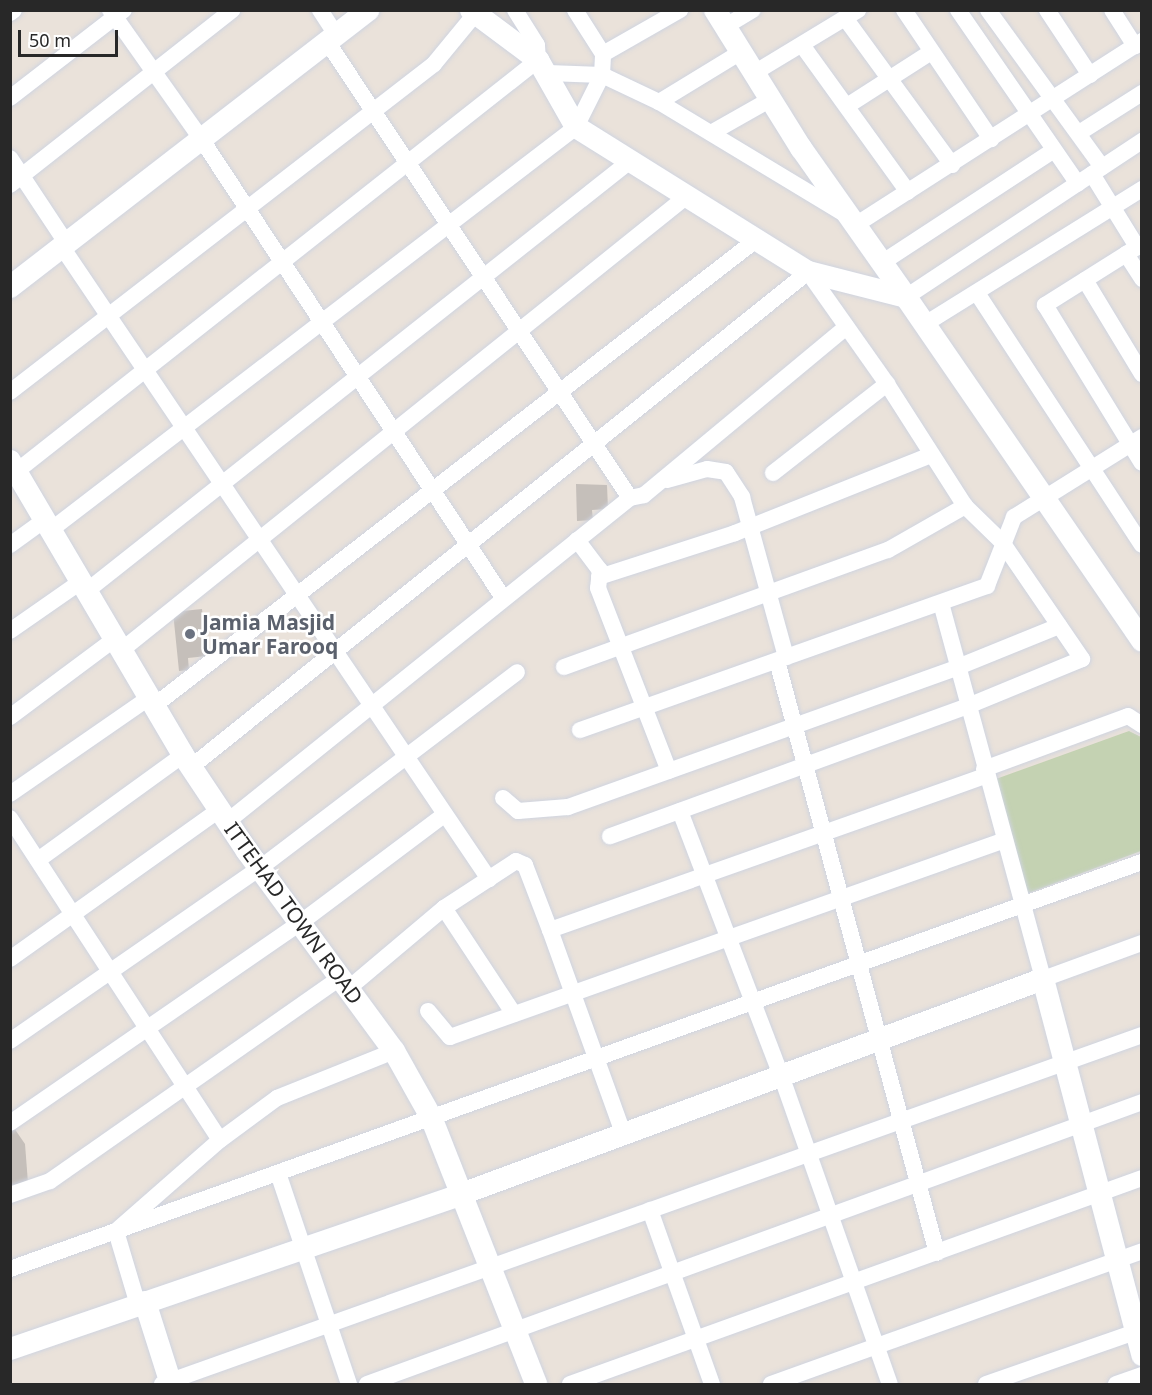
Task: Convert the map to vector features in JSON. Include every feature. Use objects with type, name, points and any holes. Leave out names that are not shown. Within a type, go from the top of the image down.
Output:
[{"type":"street","points":[[10,14],[14,10]]},
{"type":"street","points":[[16,180],[232,10]]},
{"type":"street","points":[[320,10],[332,40],[373,111],[630,498]]},
{"type":"street","points":[[10,288],[369,10]]},
{"type":"street","points":[[515,10],[537,45],[543,67],[576,127],[808,272],[906,297],[1142,141]]},
{"type":"street","points":[[603,54],[680,10]]},
{"type":"street","points":[[753,10],[721,18],[771,99],[1042,499],[1142,641]]},
{"type":"street","points":[[904,10],[991,139]]},
{"type":"street","points":[[958,10],[1054,150],[1091,175]]},
{"type":"street","points":[[988,10],[1079,133],[1091,175],[1113,207],[1135,249],[1142,279]]},
{"type":"street","points":[[1047,10],[1090,75]]},
{"type":"street","points":[[855,221],[952,165],[1138,44],[1112,10]]},
{"type":"street","points":[[10,545],[49,524],[184,428],[576,127],[602,75],[603,54],[575,11]]},
{"type":"street","points":[[10,392],[434,64],[473,12],[543,67],[602,75],[659,102],[855,221]]},
{"type":"street","points":[[10,98],[116,13],[504,599]]},
{"type":"street","points":[[754,73],[851,14],[889,79],[952,165]]},
{"type":"street","points":[[802,45],[908,192]]},
{"type":"street","points":[[659,102],[741,52]]},
{"type":"street","points":[[847,106],[931,52]]},
{"type":"street","points":[[14,466],[146,371],[408,165],[543,67]]},
{"type":"street","points":[[1079,133],[1142,93]]},
{"type":"street","points":[[711,133],[771,99]]},
{"type":"street","points":[[883,262],[1054,150]]},
{"type":"street","points":[[10,158],[16,180],[65,246],[184,428],[489,879]]},
{"type":"street","points":[[10,631],[85,585],[222,484],[630,161]]},
{"type":"street","points":[[925,324],[1142,189]]},
{"type":"street","points":[[10,717],[120,643],[260,539],[687,196]]},
{"type":"street","points":[[10,794],[153,701],[297,595],[756,240]]},
{"type":"street","points":[[1135,249],[1045,305],[1136,441],[1142,463]]},
{"type":"street","points":[[610,836],[968,706],[1082,659],[1002,542],[965,506],[887,384],[808,272]]},
{"type":"street","points":[[38,860],[187,761],[335,651],[808,272]]},
{"type":"street","points":[[1085,280],[1142,374]]},
{"type":"street","points":[[977,293],[1142,545]]},
{"type":"street","points":[[10,959],[224,815],[372,706],[630,498],[644,495],[846,327]]},
{"type":"street","points":[[773,473],[887,384]]},
{"type":"street","points":[[580,730],[987,586],[1002,542],[1014,517],[1136,441]]},
{"type":"street","points":[[599,577],[748,528],[931,455]]},
{"type":"street","name":"ITTEHAD TOWN ROAD","points":[[14,466],[120,643],[187,761],[260,868],[394,1051],[430,1117],[459,1195],[536,1384]]},
{"type":"street","points":[[659,483],[707,469],[726,472],[742,497],[748,528],[769,593],[794,725],[937,1253]]},
{"type":"street","points":[[564,667],[888,550],[965,506]]},
{"type":"street","points":[[577,540],[600,570],[598,588],[669,771]]},
{"type":"street","points":[[941,603],[1043,979],[1115,1261],[1137,1329],[1142,1355]]},
{"type":"street","points":[[503,798],[518,811],[568,807],[958,667],[1059,626]]},
{"type":"street","points":[[10,1041],[260,868],[408,759],[517,672]]},
{"type":"street","points":[[550,930],[824,833],[1128,716],[1142,725]]},
{"type":"street","points":[[680,811],[782,1078],[890,1384]]},
{"type":"street","points":[[10,1123],[300,923],[445,814]]},
{"type":"street","points":[[10,818],[220,1140]]},
{"type":"street","points":[[428,1011],[450,1037],[1005,840]]},
{"type":"street","points":[[10,1195],[50,1181],[184,1085],[345,983],[444,908],[516,861],[525,865],[624,1136]]},
{"type":"street","points":[[10,1269],[1142,862]]},
{"type":"street","points":[[444,908],[514,1014]]},
{"type":"street","points":[[10,1348],[302,1250],[624,1136],[1142,943]]},
{"type":"street","points":[[116,1231],[167,1383],[1142,1035]]},
{"type":"street","points":[[116,1231],[220,1140],[277,1098],[394,1051]]},
{"type":"street","points":[[367,1384],[1142,1102]]},
{"type":"street","points":[[278,1173],[302,1250],[350,1384]]},
{"type":"street","points":[[570,1384],[1142,1178]]},
{"type":"street","points":[[650,1210],[712,1384]]},
{"type":"street","points":[[771,1384],[1142,1251]]},
{"type":"street","points":[[986,1384],[1137,1329]]},
{"type":"street","points":[[1116,1384],[1142,1376]]},
{"type":"green space","points":[[1129,731],[1141,737],[1141,851],[1026,894],[996,779]]},
{"type":"building","points":[[576,484],[607,485],[608,509],[592,510],[593,520],[577,521]]},
{"type":"building","name":"Jamia Masjid Umar Farooq","points":[[202,609],[207,656],[188,658],[189,670],[179,671],[173,612]]},
{"type":"building","points":[[14,1128],[25,1144],[28,1183],[10,1185],[10,1130]]},
{"type":"place","name":"Jamia Masjid Umar Farooq","points":[[190,634]]}]
